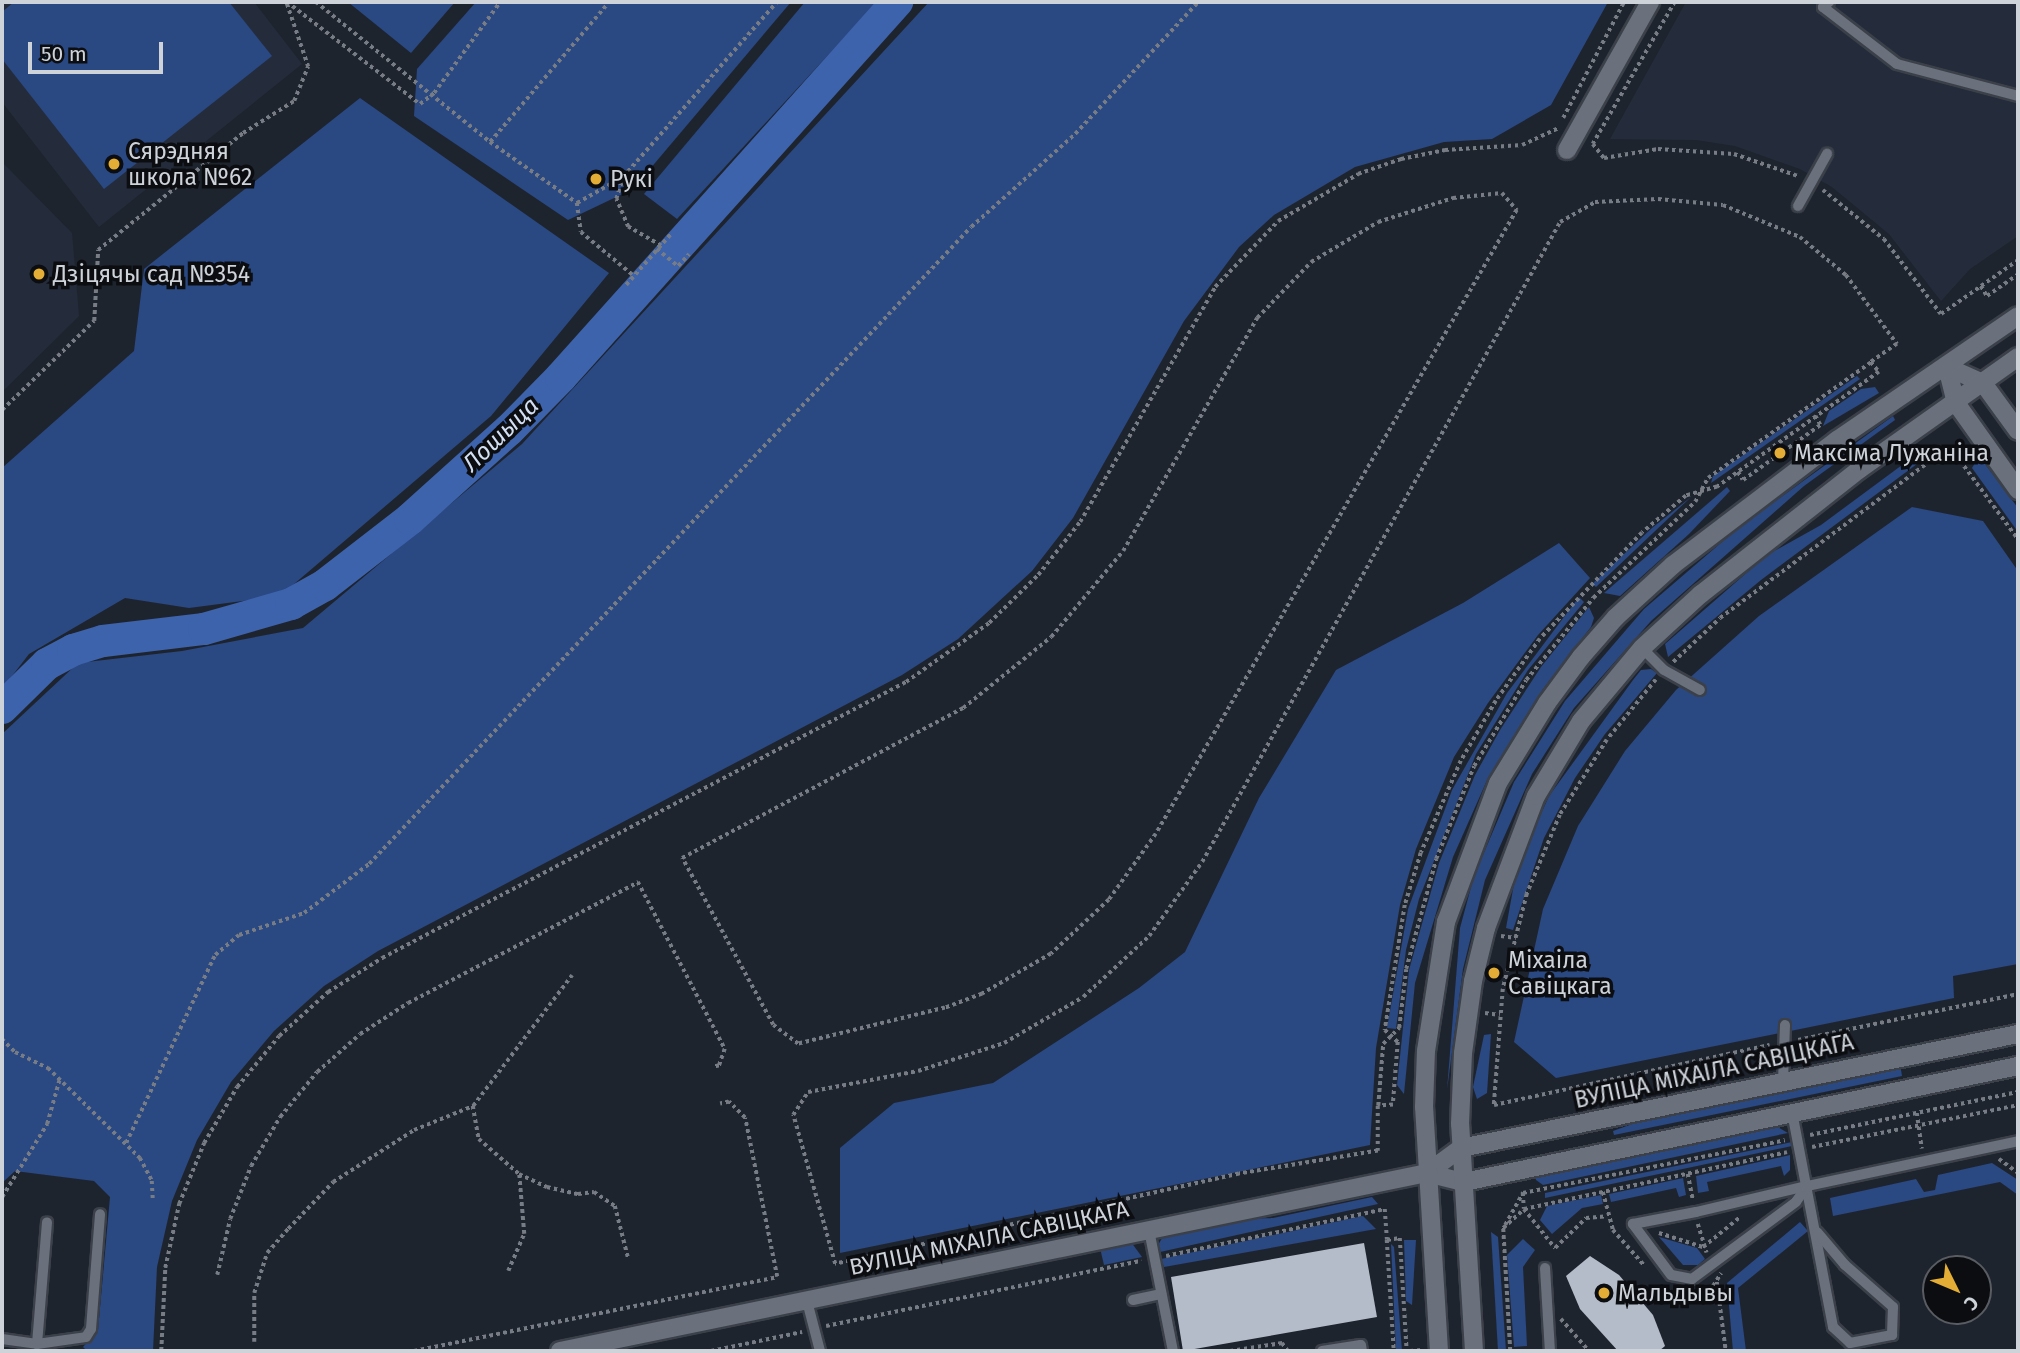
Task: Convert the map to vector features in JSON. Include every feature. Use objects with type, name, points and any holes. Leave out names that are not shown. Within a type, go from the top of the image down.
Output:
[{"type":"street","points":[[1567,150],[1650,2]]},
{"type":"street","points":[[1439,1351],[1427,1173],[1426,1051],[1446,922],[1498,783],[1547,703],[1616,617],[1673,565],[1827,448],[2018,316]]},
{"type":"street","points":[[1474,1351],[1461,1149],[1463,1054],[1473,981],[1500,885],[1536,796],[1581,720],[1642,648],[1762,543],[2018,357]]},
{"type":"street","points":[[1947,367],[1983,383],[2018,431]]},
{"type":"street","points":[[1947,367],[1955,403],[2018,490]]},
{"type":"street","name":"ВУЛІЦА МІХАІЛА САВІЦКАГА","points":[[560,1351],[1427,1173],[1461,1149],[2018,1034]]},
{"type":"street","name":"ВУЛІЦА МІХАІЛА САВІЦКАГА","points":[[1427,1173],[1464,1182],[2018,1066]]},
{"type":"lane","points":[[1829,2],[1823,7],[1897,64],[2018,96]]},
{"type":"lane","points":[[1798,206],[1827,154]]},
{"type":"lane","points":[[1642,648],[1664,670],[1700,690]]},
{"type":"lane","points":[[1783,1082],[1785,1025]]},
{"type":"lane","points":[[1792,1112],[1833,1327],[1850,1343],[1892,1335],[1893,1307],[1845,1265],[1817,1232]]},
{"type":"lane","points":[[1807,1186],[1796,1202],[1692,1279],[1671,1275],[1633,1224],[1696,1212],[1807,1186],[2018,1141]]},
{"type":"lane","points":[[2,1339],[37,1344],[78,1341],[91,1329],[100,1214]]},
{"type":"lane","points":[[37,1344],[47,1222]]},
{"type":"lane","points":[[1149,1230],[1173,1351]]},
{"type":"lane","points":[[1545,1268],[1550,1351]]},
{"type":"lane","points":[[1133,1300],[1161,1294]]},
{"type":"lane","points":[[807,1301],[820,1351]]},
{"type":"lane","points":[[1322,1351],[1354,1345],[1361,1345],[1362,1351]]},
{"type":"path","points":[[286,2],[420,104],[434,93],[500,2]]},
{"type":"path","points":[[2,410],[94,321],[98,250],[243,133],[294,101],[307,67],[286,2]]},
{"type":"path","points":[[316,2],[434,93],[490,142],[577,203],[581,232],[634,276]]},
{"type":"path","points":[[490,142],[608,2]]},
{"type":"path","points":[[577,203],[623,177],[777,2]]},
{"type":"path","points":[[125,1143],[215,955],[239,935],[304,913],[369,864],[971,227],[1075,134],[1198,2]]},
{"type":"path","points":[[161,1351],[165,1268],[179,1203],[217,1120],[237,1087],[279,1036],[328,992],[382,958],[905,682],[963,644],[1022,592],[1080,522],[1190,324],[1244,252],[1288,215],[1358,174],[1445,150],[1522,145],[1557,130],[1624,2]]},
{"type":"path","points":[[1675,2],[1594,144],[1604,158],[1658,149],[1734,154],[1811,183],[1857,215],[1884,239],[1941,314],[2018,260]]},
{"type":"path","points":[[623,177],[616,199],[628,227],[659,248],[678,266],[689,254]]},
{"type":"path","points":[[1502,193],[1517,210],[1148,846],[1109,900],[1051,954],[994,988],[946,1008],[799,1044],[773,1025],[682,858],[963,708],[1051,637],[1123,551],[1257,318],[1311,262],[1378,222],[1453,198],[1502,193]]},
{"type":"path","points":[[1378,1106],[1383,1044],[1399,1028],[1420,908],[1474,766],[1525,680],[1593,598],[1700,492],[1708,478],[1897,344],[1846,275],[1800,237],[1774,223],[1723,205],[1658,199],[1595,202],[1560,222],[1202,862],[1149,936],[1083,997],[1004,1043],[918,1070],[808,1092],[793,1115],[835,1264],[1239,1174],[1378,1151]]},
{"type":"path","points":[[626,285],[670,235]]},
{"type":"path","points":[[1981,286],[1987,296],[2018,274]]},
{"type":"path","points":[[1686,496],[1700,492],[1738,471],[1879,372],[1871,362]]},
{"type":"path","points":[[1738,471],[1743,480],[1820,425],[1815,416]]},
{"type":"path","points":[[2018,539],[1956,455],[1939,454],[1720,618],[1664,670],[1607,740],[1560,815],[1528,894],[1500,1016],[1494,1105],[2018,994]]},
{"type":"path","points":[[217,1275],[230,1219],[251,1166],[280,1117],[317,1072],[360,1034],[408,1003],[638,882],[725,1049],[719,1066],[713,1067]]},
{"type":"path","points":[[1499,948],[1502,935],[1516,938]]},
{"type":"path","points":[[254,1342],[254,1293],[267,1253],[333,1182],[414,1130],[473,1106],[572,975]]},
{"type":"path","points":[[1488,999],[1485,1013],[1500,1016]]},
{"type":"path","points":[[2,1039],[15,1052],[48,1068],[125,1143],[152,1181],[153,1201]]},
{"type":"path","points":[[2,1197],[47,1124],[59,1080]]},
{"type":"path","points":[[1510,1351],[1503,1228],[1523,1193],[2018,1092]]},
{"type":"path","points":[[414,1351],[777,1276],[745,1118],[729,1102],[720,1104]]},
{"type":"path","points":[[1503,1228],[1524,1209],[2018,1105]]},
{"type":"path","points":[[473,1106],[479,1139],[519,1174],[557,1189],[594,1192],[615,1206],[628,1257]]},
{"type":"path","points":[[1917,1113],[1925,1161]]},
{"type":"path","points":[[1995,1156],[2018,1173]]},
{"type":"path","points":[[508,1271],[524,1234],[519,1174]]},
{"type":"path","points":[[1523,1193],[1524,1209],[1555,1248],[1556,1259]]},
{"type":"path","points":[[711,1351],[1385,1209],[1394,1351]]},
{"type":"path","points":[[1730,1212],[1741,1209]]},
{"type":"path","points":[[1656,1232],[1703,1247],[1742,1215]]},
{"type":"path","points":[[1555,1248],[1586,1218],[1607,1216]]},
{"type":"path","points":[[1685,1222],[1708,1216]]},
{"type":"path","points":[[1656,1239],[1656,1232],[1661,1227]]},
{"type":"path","points":[[1387,1240],[1400,1238],[1407,1351]]},
{"type":"path","points":[[1710,1257],[1719,1250]]},
{"type":"path","points":[[1717,1282],[1726,1351]]},
{"type":"path","points":[[1560,1307],[1561,1318],[1590,1351]]},
{"type":"path","points":[[1230,1351],[1282,1343],[1288,1351]]},
{"type":"shaded area","name":"Сярэдняя школа №62","points":[[2,2],[254,2],[302,64],[99,227],[2,102]]},
{"type":"shaded area","name":"Сярэдняя школа №62","points":[[14,2],[229,2],[272,56],[104,189],[2,59],[2,12]]},
{"type":"shaded area","points":[[348,2],[455,2],[411,53]]},
{"type":"shaded area","points":[[476,2],[791,2],[633,189],[568,220],[414,116],[417,69]]},
{"type":"shaded area","points":[[805,2],[877,2],[677,219],[644,194]]},
{"type":"shaded area","points":[[929,2],[1608,2],[1551,105],[1492,139],[1444,142],[1355,167],[1274,215],[1239,247],[1184,321],[1073,518],[1032,571],[958,639],[902,675],[378,951],[324,986],[274,1031],[231,1082],[197,1140],[172,1201],[157,1267],[153,1351],[87,1351],[83,1347],[98,1330],[110,1197],[94,1181],[15,1171],[2,1183],[2,734],[78,663],[182,651],[303,628],[522,444]]},
{"type":"shaded area","points":[[1686,2],[2018,2],[2018,236],[1970,269],[1941,301],[1889,234],[1832,187],[1800,169],[1735,146],[1696,140],[1610,139]]},
{"type":"shaded area","points":[[360,98],[609,273],[491,416],[280,596],[189,608],[125,598],[29,654],[2,689],[2,468],[134,351],[144,269]]},
{"type":"shaded area","name":"Дзіцячы сад №354","points":[[2,162],[72,233],[79,316],[2,392]]},
{"type":"shaded area","points":[[1857,376],[1860,379],[1711,483],[1713,476]]},
{"type":"shaded area","points":[[1875,387],[1879,393],[1823,426],[1829,411],[1861,389]]},
{"type":"shaded area","points":[[1893,416],[1895,420],[1804,486],[1651,621],[1574,708],[1532,774],[1485,880],[1463,969],[1447,1090],[1460,928],[1474,876],[1514,782],[1565,701],[1644,609],[1737,529]]},
{"type":"shaded area","points":[[1921,451],[1921,461],[1761,580],[1668,657],[1665,644],[1767,555],[1821,525]]},
{"type":"shaded area","points":[[1979,456],[2018,508],[2018,532],[1972,468]]},
{"type":"shaded area","points":[[1727,487],[1730,491],[1689,534],[1620,596],[1604,593]]},
{"type":"shaded area","points":[[1691,497],[1596,587],[1592,584],[1652,528]]},
{"type":"shaded area","points":[[1912,507],[1983,521],[2018,571],[2018,964],[1953,976],[1954,998],[1556,1078],[1514,1042],[1543,909],[1578,826],[1625,751],[1676,690],[1759,616]]},
{"type":"shaded area","points":[[1559,543],[1590,578],[1538,635],[1488,703],[1454,757],[1416,849],[1400,905],[1376,1048],[1370,1145],[840,1253],[840,1148],[894,1103],[993,1083],[1139,988],[1185,952],[1259,798],[1336,670],[1463,603]]},
{"type":"shaded area","points":[[1579,597],[1584,602],[1528,670],[1476,754],[1419,899],[1406,950],[1396,1029],[1387,1028],[1408,909],[1452,790],[1507,693]]},
{"type":"shaded area","points":[[1589,607],[1594,618],[1591,627],[1543,689],[1488,778],[1453,857],[1415,983],[1404,1094],[1397,1085],[1409,970],[1439,863],[1475,775],[1500,730],[1541,667]]},
{"type":"shaded area","points":[[1651,669],[1657,673],[1605,734],[1575,778],[1544,838],[1513,930],[1506,928],[1517,867],[1549,796],[1641,670]]},
{"type":"shaded area","points":[[1491,1034],[1487,1093],[1477,1099],[1473,1087],[1484,1035]]},
{"type":"shaded area","points":[[1900,1064],[1902,1076],[1614,1135],[1613,1131],[1665,1112]]},
{"type":"shaded area","points":[[1776,1126],[1788,1133],[1543,1185],[1535,1176]]},
{"type":"shaded area","points":[[1792,1142],[1792,1146],[1545,1198],[1545,1193]]},
{"type":"shaded area","points":[[1790,1155],[1790,1170],[1784,1176],[1781,1166],[1707,1182],[1709,1191],[1698,1193],[1696,1176]]},
{"type":"shaded area","points":[[1992,1163],[2018,1180],[2018,1195],[2000,1182],[1833,1216],[1830,1198],[1916,1179],[1924,1192],[1935,1190],[1938,1175]]},
{"type":"shaded area","points":[[1683,1178],[1686,1195],[1679,1197],[1676,1188],[1611,1202],[1609,1194]]},
{"type":"shaded area","points":[[1601,1195],[1603,1204],[1582,1208],[1552,1234],[1540,1220],[1547,1206]]},
{"type":"shaded area","points":[[1372,1197],[1378,1204],[1160,1252],[1157,1247],[1166,1231],[1214,1220],[1273,1218]]},
{"type":"shaded area","points":[[1363,1216],[1376,1229],[1164,1267],[1161,1259]]},
{"type":"shaded area","points":[[1800,1222],[1808,1231],[1738,1288],[1746,1351],[1733,1351],[1727,1283]]},
{"type":"shaded area","points":[[1491,1232],[1498,1237],[1506,1351],[1498,1351]]},
{"type":"shaded area","points":[[1659,1237],[1697,1248],[1705,1259],[1698,1265],[1683,1265]]},
{"type":"shaded area","points":[[1523,1239],[1535,1250],[1523,1267],[1527,1346],[1514,1347],[1507,1255]]},
{"type":"shaded area","points":[[1404,1240],[1416,1240],[1412,1305],[1406,1301]]},
{"type":"shaded area","points":[[1131,1242],[1142,1257],[1104,1265],[1100,1248]]},
{"type":"shaded area","points":[[1391,1244],[1394,1247],[1402,1351],[1396,1351]]},
{"type":"building","points":[[1364,1243],[1377,1317],[1183,1351],[1171,1277]]},
{"type":"building","name":"Мальдывы","points":[[1590,1256],[1619,1275],[1653,1315],[1665,1346],[1659,1351],[1618,1351],[1580,1309],[1566,1276]]},
{"type":"waterway","name":"Лошыца","points":[[2,708],[47,664],[73,650],[103,641],[204,629],[291,604],[325,585],[410,519],[509,430],[561,377],[897,2]]},
{"type":"place","name":"Сярэдняя школа №62","points":[[114,164]]},
{"type":"place","name":"Рукі","points":[[596,179]]},
{"type":"place","name":"Дзіцячы сад №354","points":[[39,274]]},
{"type":"place","name":"Максіма Лужаніна","points":[[1780,453]]},
{"type":"place","name":"Міхаіла Савіцкага","points":[[1494,973]]},
{"type":"place","name":"Мальдывы","points":[[1604,1293]]}]
